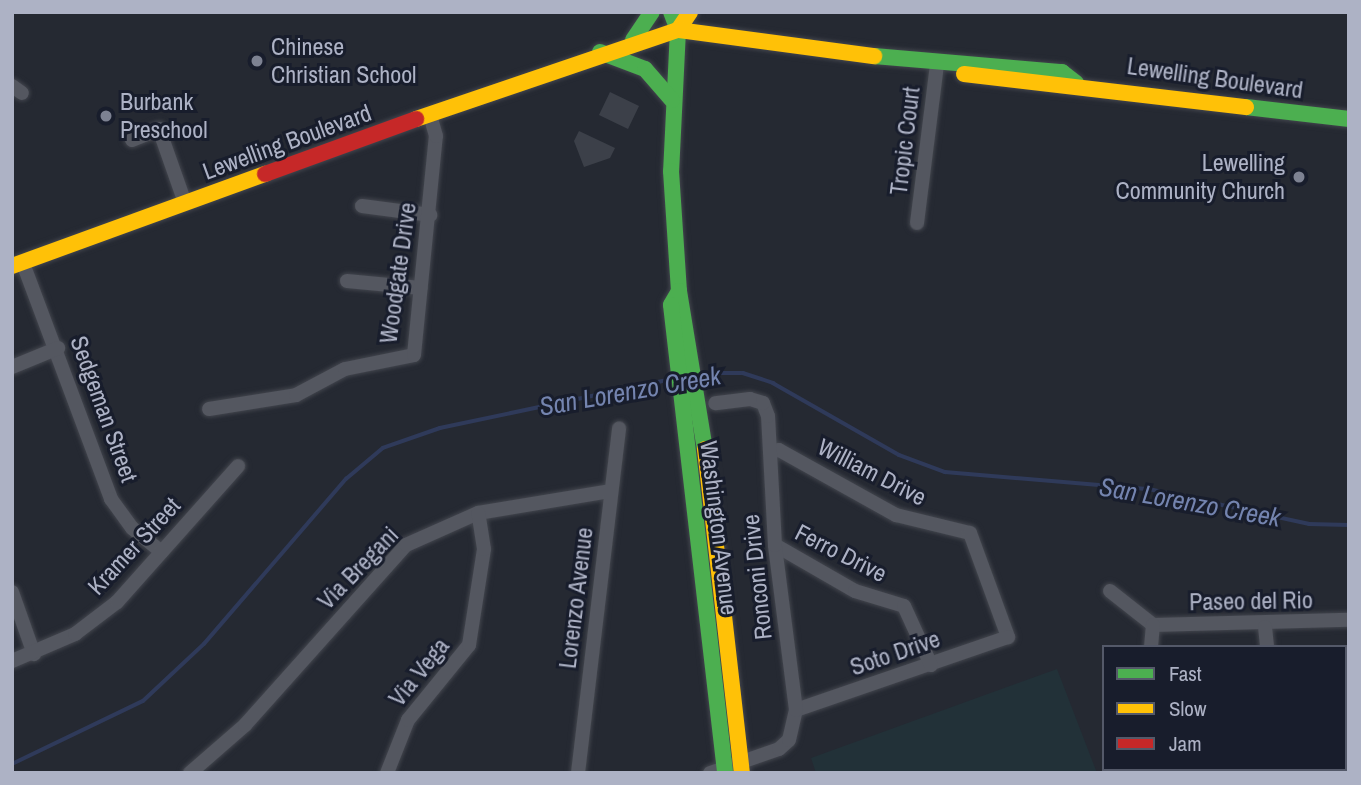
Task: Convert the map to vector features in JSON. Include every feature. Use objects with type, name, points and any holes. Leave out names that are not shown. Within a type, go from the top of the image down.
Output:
[{"type":"main road","points":[[633,40],[652,12]]},
{"type":"main road","name":"Washington Avenue","points":[[671,12],[678,30],[672,100],[679,291],[671,305],[684,355],[728,770]]},
{"type":"main road","name":"Washington Avenue","points":[[678,30],[690,12]]},
{"type":"main road","name":"Lewelling Boulevard","points":[[12,280],[18,266],[633,40],[678,30],[937,64],[954,72],[1059,88],[1076,83],[1349,119]]},
{"type":"main road","points":[[600,52],[645,69],[672,100]]},
{"type":"street","name":"Tropic Court","points":[[917,223],[937,64]]},
{"type":"street","name":"Woodgate Drive","points":[[209,409],[296,395],[345,369],[414,355],[436,136],[430,115]]},
{"type":"street","points":[[132,140],[159,129],[186,203]]},
{"type":"street","points":[[362,206],[430,215]]},
{"type":"street","name":"Sedgeman Street","points":[[18,266],[58,348],[111,499],[132,528],[162,552]]},
{"type":"street","points":[[347,281],[421,288]]},
{"type":"street","points":[[12,367],[58,348]]},
{"type":"street","name":"Ronconi Drive","points":[[715,403],[762,403],[769,452],[775,545],[796,710],[788,741],[728,770]]},
{"type":"street","name":"Lorenzo Avenue","points":[[578,773],[619,428]]},
{"type":"street","name":"William Drive","points":[[769,452],[779,450],[896,515],[970,533],[1008,637]]},
{"type":"street","name":"Kramer Street","points":[[12,661],[34,654],[75,634],[117,602],[238,466]]},
{"type":"street","name":"Via Bregani","points":[[190,773],[245,725],[406,545],[478,513],[611,491]]},
{"type":"street","name":"Via Vega","points":[[387,773],[408,720],[469,645],[484,550],[478,513]]},
{"type":"street","name":"Ferro Drive","points":[[775,545],[855,591],[904,606],[931,665]]},
{"type":"street","points":[[1110,590],[1153,625],[1151,645]]},
{"type":"street","points":[[12,592],[34,654]]},
{"type":"street","name":"Paseo del Rio","points":[[1153,625],[1265,627],[1349,620]]},
{"type":"street","points":[[1265,627],[1267,645]]},
{"type":"street","name":"Soto Drive","points":[[796,710],[1008,637]]},
{"type":"shaded area","points":[[1057,669],[1097,773],[816,773],[811,758]]},
{"type":"building","points":[[610,92],[639,106],[628,129],[599,115]]},
{"type":"building","points":[[579,131],[615,148],[610,158],[584,167],[574,141]]},
{"type":"waterway","name":"San Lorenzo Creek","points":[[701,373],[743,373],[773,383],[899,455],[945,472],[1149,489],[1309,524],[1349,525]]},
{"type":"waterway","name":"San Lorenzo Creek","points":[[12,764],[143,701],[204,644],[346,479],[383,448],[440,428],[673,379]]},
{"type":"traffic: fast","points":[[633,40],[652,12]]},
{"type":"traffic: fast","points":[[671,12],[678,30],[671,171],[679,291],[705,449]]},
{"type":"traffic: fast","points":[[600,52],[645,69],[672,100]]},
{"type":"traffic: fast","points":[[874,56],[1062,72],[1076,83]]},
{"type":"traffic: fast","points":[[1246,107],[1349,119]]},
{"type":"traffic: fast","points":[[679,291],[671,305],[725,773]]},
{"type":"traffic: slow","points":[[678,30],[690,12]]},
{"type":"traffic: slow","points":[[416,119],[678,30],[874,56]]},
{"type":"traffic: slow","points":[[964,74],[1246,107]]},
{"type":"traffic: slow","points":[[12,266],[265,174]]},
{"type":"traffic: slow","points":[[705,449],[742,773]]},
{"type":"traffic: jam","points":[[265,174],[416,119]]},
{"type":"place","name":"Chinese Christian School","points":[[257,61]]},
{"type":"place","name":"Burbank Preschool","points":[[106,116]]},
{"type":"place","name":"Lewelling Community Church","points":[[1299,177]]}]
